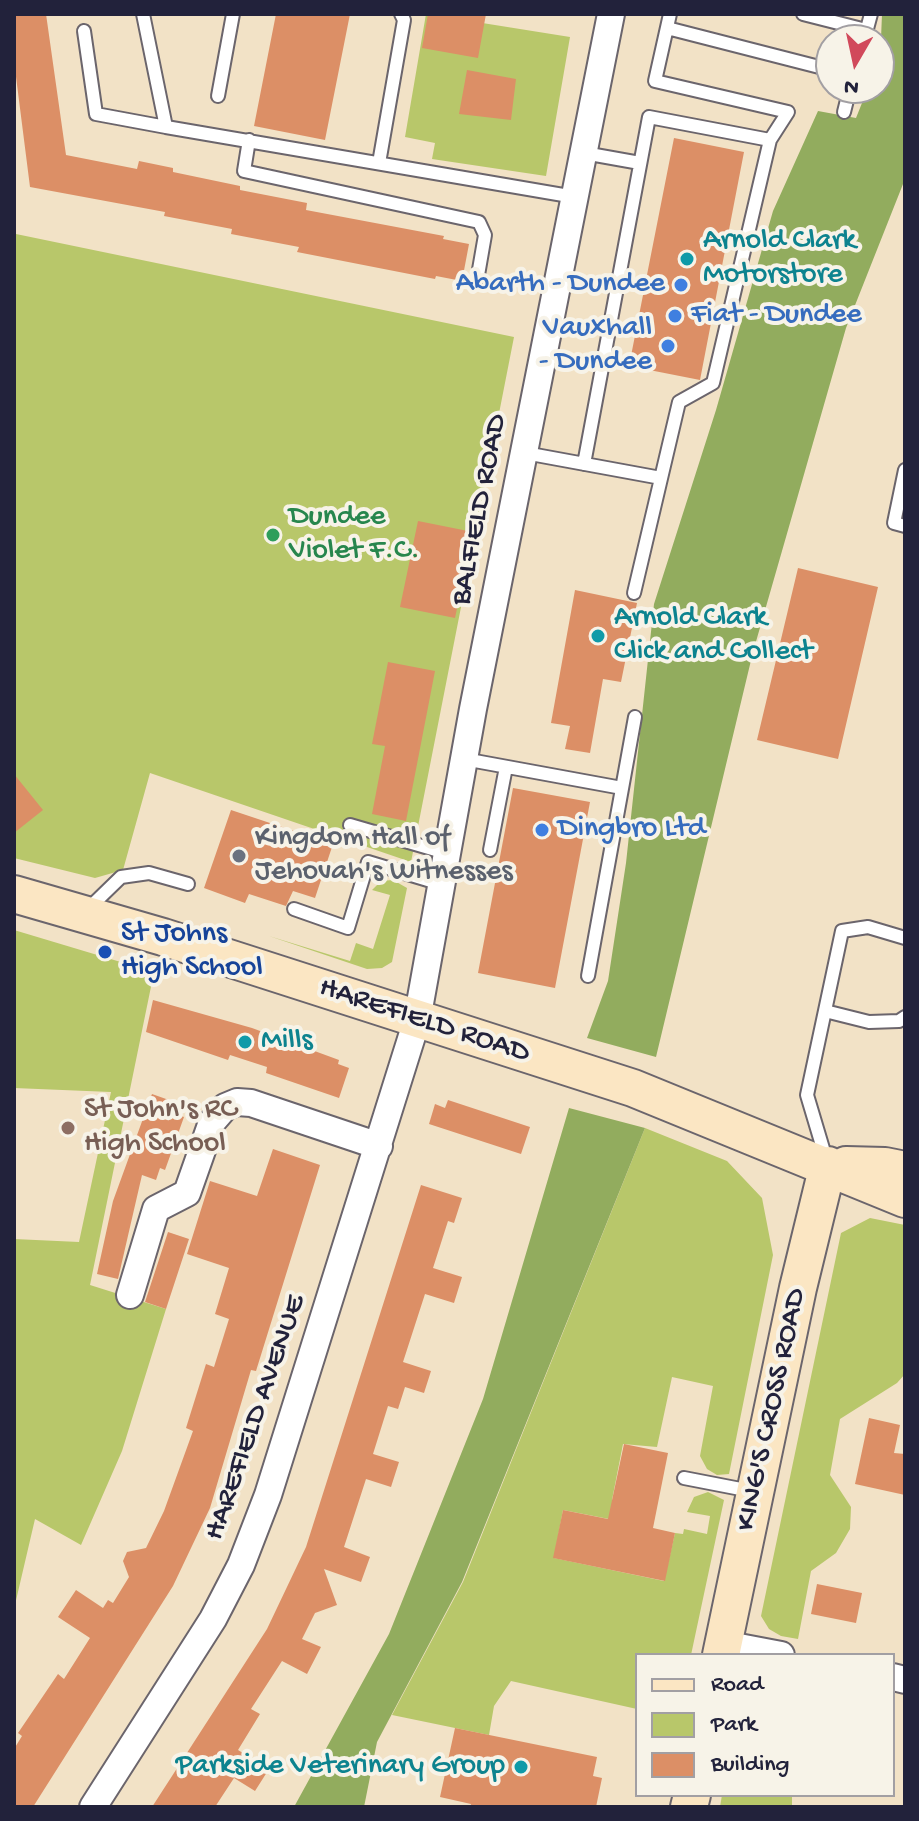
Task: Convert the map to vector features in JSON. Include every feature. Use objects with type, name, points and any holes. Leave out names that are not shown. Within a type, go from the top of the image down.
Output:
[{"type":"street","name":"BALFIELD ROAD","points":[[417,1020],[464,759],[611,14]]},
{"type":"street","name":"HAREFIELD ROAD","points":[[14,894],[83,913],[663,1099],[905,1199]]},
{"type":"street","name":"HAREFIELD AVENUE","points":[[93,1807],[213,1619],[241,1565],[268,1495],[417,1020]]},
{"type":"street","points":[[130,1295],[156,1209],[187,1193],[212,1122],[225,1107],[237,1102],[251,1103],[379,1146]]},
{"type":"street","name":"HAREFIELD ROAD","points":[[828,1165],[885,1166],[905,1170]]},
{"type":"street","name":"KING'S CROSS ROAD","points":[[722,1649],[828,1165]]},
{"type":"street","points":[[722,1649],[761,1653]]},
{"type":"lane","points":[[143,14],[166,127]]},
{"type":"lane","points":[[218,96],[233,14]]},
{"type":"lane","points":[[379,163],[404,20],[401,14]]},
{"type":"lane","points":[[634,593],[679,402],[713,383],[770,140],[788,112],[655,81],[670,14]]},
{"type":"lane","points":[[803,14],[833,24]]},
{"type":"lane","points":[[667,28],[815,66]]},
{"type":"lane","points":[[84,31],[96,114],[575,197]]},
{"type":"lane","points":[[844,112],[846,104]]},
{"type":"lane","points":[[584,464],[649,117],[770,140]]},
{"type":"lane","points":[[249,140],[244,171],[479,222],[485,235],[477,281]]},
{"type":"lane","points":[[584,153],[640,163]]},
{"type":"lane","points":[[525,453],[661,478]]},
{"type":"lane","points":[[905,470],[894,523],[905,526]]},
{"type":"lane","points":[[588,976],[635,717]]},
{"type":"lane","points":[[464,759],[622,788]]},
{"type":"lane","points":[[490,850],[506,767]]},
{"type":"lane","points":[[350,825],[446,853]]},
{"type":"lane","points":[[294,909],[348,928],[368,862],[441,884]]},
{"type":"lane","points":[[83,913],[121,877],[149,873],[188,884]]},
{"type":"lane","points":[[828,1165],[807,1095],[842,931],[868,927],[905,938]]},
{"type":"lane","points":[[825,1011],[869,1022],[899,1021],[905,1017]]},
{"type":"lane","points":[[684,1478],[755,1492]]},
{"type":"green space","points":[[426,14],[570,37],[546,176],[432,159],[435,143],[405,137]]},
{"type":"green space","points":[[882,14],[905,14],[905,179],[846,328],[753,652],[656,1057],[587,1038],[608,981],[626,863],[654,604],[716,410],[773,211],[818,111],[856,118],[862,104],[895,104],[895,24],[882,24]]},
{"type":"green space","points":[[14,220],[16,234],[514,337],[411,862],[150,773],[123,870],[95,878],[14,858]]},
{"type":"green space","points":[[393,880],[407,888],[392,962],[382,968],[367,969],[269,936],[350,961],[356,943],[373,949],[390,895],[372,890],[381,881]]},
{"type":"green space","name":"St John's RC High School","points":[[14,930],[154,972],[90,1285],[166,1309],[122,1451],[81,1545],[35,1519],[14,1609],[14,1239],[79,1242],[111,1092],[14,1088]]},
{"type":"green space","points":[[569,1108],[645,1128],[462,1582],[377,1742],[364,1807],[294,1807],[389,1634],[483,1399]]},
{"type":"green space","points":[[645,1128],[727,1161],[762,1198],[773,1255],[729,1474],[717,1475],[707,1469],[700,1456],[713,1386],[672,1377],[657,1447],[623,1444],[612,1500],[614,1520],[563,1510],[554,1558],[664,1581],[675,1533],[683,1534],[684,1529],[707,1534],[710,1516],[687,1512],[694,1497],[708,1492],[724,1500],[691,1653],[635,1653],[635,1709],[511,1681],[494,1706],[489,1735],[392,1715],[463,1582]]},
{"type":"green space","points":[[870,1218],[905,1225],[905,1374],[897,1383],[840,1419],[830,1475],[851,1507],[850,1529],[836,1553],[811,1571],[798,1639],[781,1636],[769,1629],[761,1616],[841,1233]]},
{"type":"green space","points":[[722,1797],[792,1797],[792,1807],[720,1807]]},
{"type":"building","points":[[14,14],[46,14],[66,155],[137,169],[139,161],[173,168],[173,172],[240,186],[240,190],[307,203],[306,210],[444,236],[443,239],[469,244],[462,281],[436,276],[435,279],[297,252],[299,247],[231,234],[232,229],[164,216],[165,212],[30,187],[14,61]]},
{"type":"building","points":[[276,14],[350,14],[325,140],[254,126]]},
{"type":"building","points":[[428,14],[486,14],[478,58],[422,48]]},
{"type":"building","points":[[467,70],[516,79],[511,120],[459,114]]},
{"type":"building","name":"Arnold Clark Motorstore","points":[[674,138],[744,152],[700,380],[629,366]]},
{"type":"building","points":[[418,521],[473,532],[455,618],[400,607]]},
{"type":"building","points":[[798,568],[878,587],[838,759],[757,740]]},
{"type":"building","name":"Arnold Clark Click and Collect","points":[[575,590],[637,603],[621,682],[603,679],[590,753],[565,749],[570,726],[551,723]]},
{"type":"building","points":[[388,662],[435,671],[406,821],[372,814],[385,746],[372,744]]},
{"type":"building","points":[[14,774],[43,810],[14,833]]},
{"type":"building","points":[[513,788],[590,802],[555,988],[478,973]]},
{"type":"building","points":[[231,810],[333,844],[315,898],[293,891],[286,906],[249,894],[245,903],[204,888]]},
{"type":"building","points":[[153,1000],[252,1028],[339,1060],[338,1064],[349,1068],[339,1098],[266,1073],[267,1067],[230,1055],[228,1060],[146,1032]]},
{"type":"building","points":[[152,1094],[183,1105],[179,1115],[184,1117],[165,1170],[160,1168],[156,1180],[142,1175],[118,1279],[97,1274],[113,1201]]},
{"type":"building","points":[[448,1100],[530,1127],[521,1154],[429,1124],[435,1104],[445,1108]]},
{"type":"building","points":[[273,1149],[320,1165],[256,1371],[251,1370],[210,1508],[173,1586],[33,1807],[14,1807],[14,1749],[22,1736],[18,1733],[58,1674],[64,1679],[90,1638],[58,1617],[76,1590],[103,1608],[108,1600],[113,1603],[129,1577],[123,1561],[127,1552],[146,1548],[164,1511],[193,1431],[186,1428],[206,1364],[214,1367],[229,1319],[215,1314],[229,1268],[187,1254],[210,1181],[257,1196]]},
{"type":"building","points":[[421,1185],[462,1198],[454,1223],[448,1221],[433,1268],[462,1277],[454,1303],[425,1294],[403,1362],[431,1371],[424,1393],[405,1387],[398,1409],[388,1406],[373,1454],[399,1462],[391,1487],[366,1479],[344,1547],[370,1557],[361,1582],[324,1569],[337,1605],[315,1613],[302,1639],[321,1647],[307,1674],[282,1661],[251,1709],[260,1714],[238,1750],[269,1769],[255,1791],[234,1778],[215,1807],[152,1807],[267,1629],[306,1547]]},
{"type":"building","points":[[168,1232],[189,1239],[166,1309],[145,1302]]},
{"type":"building","points":[[869,1418],[900,1425],[894,1453],[905,1454],[905,1495],[855,1484]]},
{"type":"building","points":[[624,1444],[668,1453],[653,1528],[675,1533],[665,1581],[553,1558],[563,1510],[608,1519]]},
{"type":"building","points":[[817,1584],[862,1593],[856,1623],[811,1614]]},
{"type":"building","name":"Parkside Veterinary Group","points":[[455,1728],[597,1757],[593,1776],[602,1778],[596,1807],[470,1807],[471,1804],[440,1797]]},
{"type":"place","name":"Arnold Clark Motorstore","points":[[687,259]]},
{"type":"place","name":"Abarth - Dundee","points":[[681,285]]},
{"type":"place","name":"Fiat - Dundee","points":[[675,316]]},
{"type":"place","name":"Vauxhall - Dundee","points":[[668,346]]},
{"type":"place","name":"Dundee Violet F.C.","points":[[273,535]]},
{"type":"place","name":"Arnold Clark Click and Collect","points":[[598,636]]},
{"type":"place","name":"Dingbro Ltd","points":[[542,830]]},
{"type":"place","name":"Kingdom Hall of Jehovah's Witnesses","points":[[239,856]]},
{"type":"place","name":"St Johns High School","points":[[105,952]]},
{"type":"place","name":"Mills","points":[[245,1042]]},
{"type":"place","name":"St John's RC High School","points":[[68,1128]]},
{"type":"place","name":"Parkside Veterinary Group","points":[[521,1767]]}]
